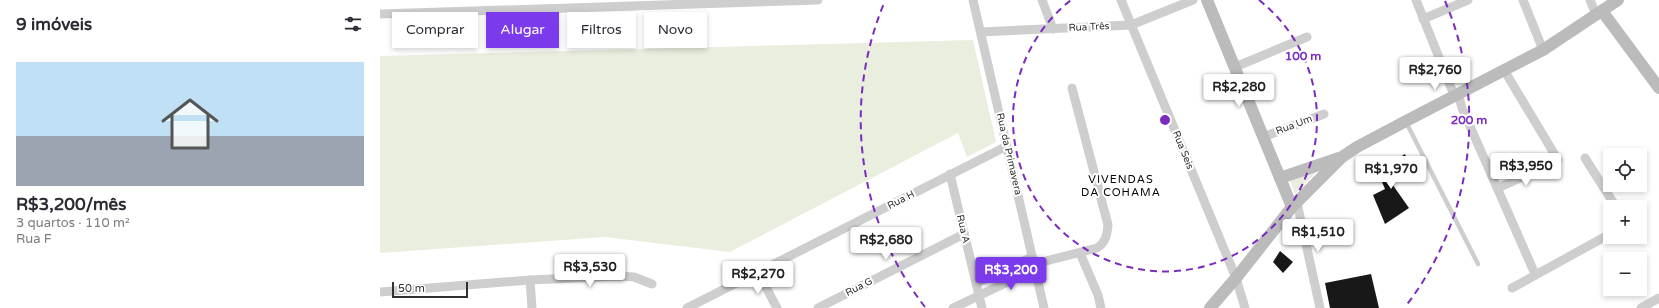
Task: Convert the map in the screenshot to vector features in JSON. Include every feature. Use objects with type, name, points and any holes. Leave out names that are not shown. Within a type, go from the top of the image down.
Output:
[{"type":"main road","points":[[1207,0],[1280,178],[1294,205]]},
{"type":"main road","points":[[1210,308],[1294,205],[1342,157],[1357,147],[1456,94],[1543,50],[1618,0]]},
{"type":"main road","points":[[1599,13],[1659,88]]},
{"type":"main road","points":[[1280,178],[1342,157]]},
{"type":"street","points":[[380,14],[523,5],[818,0]]},
{"type":"street","name":"Rua da Primavera","points":[[973,0],[1044,308]]},
{"type":"street","points":[[1042,0],[1053,29]]},
{"type":"street","name":"Rua Seis","points":[[1121,0],[1236,278],[1245,308]]},
{"type":"street","name":"Rua Três","points":[[980,32],[1132,25],[1193,0]]},
{"type":"street","points":[[1416,0],[1535,274]]},
{"type":"street","points":[[1423,19],[1468,0]]},
{"type":"street","points":[[1523,0],[1543,50]]},
{"type":"street","points":[[1590,0],[1599,13]]},
{"type":"street","points":[[1234,67],[1307,38]]},
{"type":"street","points":[[1504,70],[1558,160]]},
{"type":"street","points":[[976,284],[1034,263],[1092,250],[1101,246],[1106,238],[1108,226],[1072,88]]},
{"type":"street","name":"Rua Um","points":[[1263,137],[1324,114]]},
{"type":"street","name":"Rua H","points":[[687,308],[1007,146]]},
{"type":"street","points":[[1585,158],[1612,200]]},
{"type":"street","points":[[1498,188],[1547,166]]},
{"type":"street","name":"Rua A","points":[[950,174],[982,308]]},
{"type":"street","points":[[1294,205],[1320,308]]},
{"type":"street","name":"Rua G","points":[[818,308],[964,234]]},
{"type":"street","points":[[1512,288],[1603,238]]},
{"type":"street","points":[[1080,253],[1102,308]]},
{"type":"street","points":[[953,308],[979,295],[1034,263]]},
{"type":"street","points":[[758,272],[777,308]]},
{"type":"street","points":[[380,292],[530,280],[618,276],[634,277],[652,284]]},
{"type":"street","points":[[530,280],[532,308]]},
{"type":"street","points":[[1641,308],[1659,298]]},
{"type":"lane","points":[[1406,121],[1478,264]]},
{"type":"shaded area","points":[[973,40],[996,142],[967,157],[958,133],[730,252],[605,237],[380,253],[380,56]]},
{"type":"shaded area","points":[[1319,169],[1295,194],[1290,181]]},
{"type":"building","points":[[1405,154],[1410,167],[1390,181],[1409,208],[1385,224],[1373,195],[1385,189],[1376,168],[1379,166],[1381,169]]},
{"type":"building","points":[[1280,251],[1293,262],[1283,273],[1273,262]]},
{"type":"building","points":[[1371,274],[1379,308],[1330,308],[1325,283]]},
{"type":"district","name":"VIVENDAS DA COHAMA","points":[[1121,185]]}]
